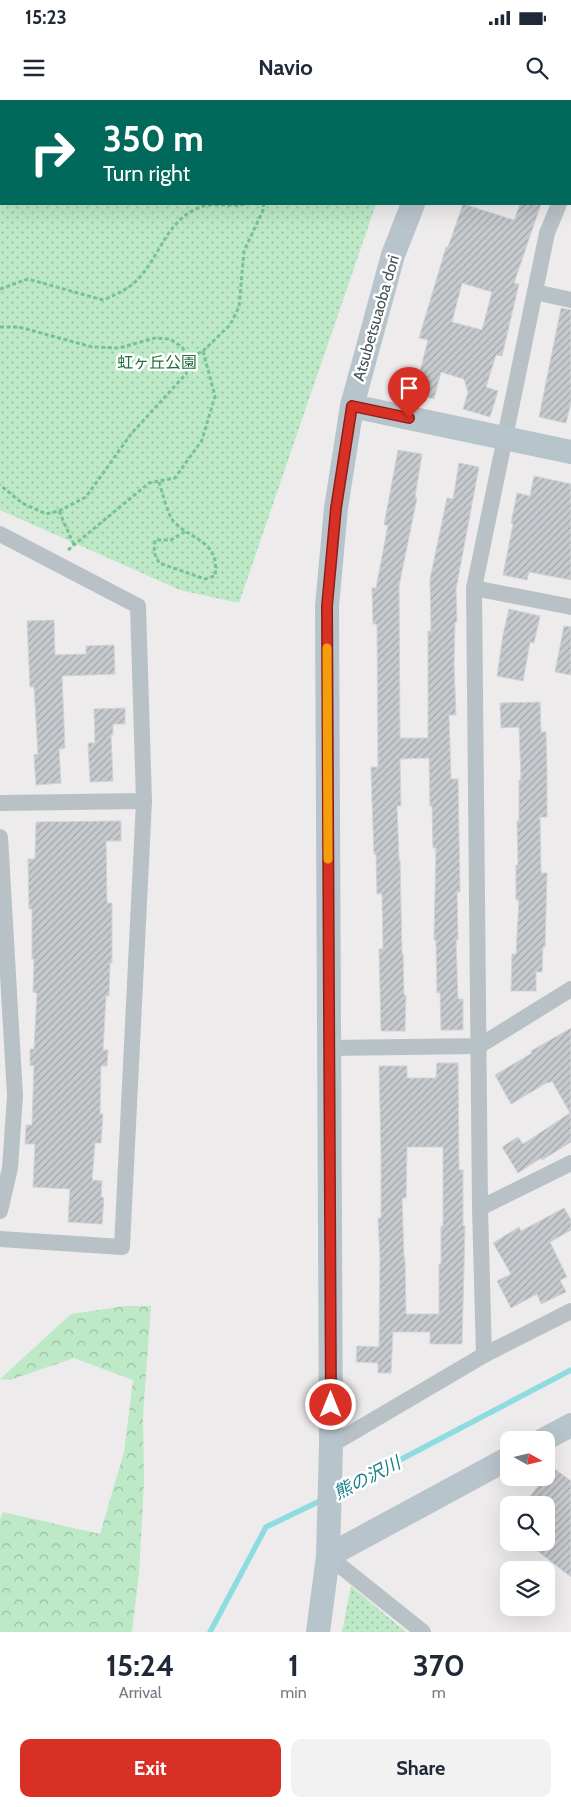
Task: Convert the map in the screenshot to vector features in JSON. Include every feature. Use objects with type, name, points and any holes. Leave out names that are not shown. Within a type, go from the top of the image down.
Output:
[{"type":"street","name":"Atsubetsuaoba dori","points":[[318,1632],[328,1556],[332,1445],[327,606],[336,508],[352,406],[393,255],[413,205]]},
{"type":"street","points":[[484,1355],[480,1208],[474,588],[547,233],[559,205]]},
{"type":"street","points":[[535,292],[571,300]]},
{"type":"street","points":[[352,406],[571,452]]},
{"type":"street","points":[[0,534],[138,606],[144,801],[122,1247],[0,1239]]},
{"type":"street","points":[[474,588],[571,607]]},
{"type":"street","points":[[0,804],[144,801]]},
{"type":"street","points":[[0,837],[15,1096],[10,1168],[0,1210]]},
{"type":"street","points":[[329,1048],[479,1046],[571,989]]},
{"type":"street","points":[[480,1208],[571,1163]]},
{"type":"street","points":[[332,1445],[484,1355],[571,1311]]},
{"type":"street","points":[[555,1434],[571,1425]]},
{"type":"street","points":[[423,1632],[328,1556],[500,1463]]},
{"type":"path","points":[[0,288],[28,279],[103,300],[126,290],[140,277],[175,224],[197,208],[208,205]]},
{"type":"path","points":[[224,205],[240,205]]},
{"type":"path","points":[[189,358],[203,350],[230,326],[239,307],[244,251],[264,205]]},
{"type":"path","points":[[0,327],[19,327],[92,347],[119,348],[155,338],[170,339],[182,348],[189,358],[186,374],[131,434],[86,497],[59,511],[46,514],[22,503],[0,485]]},
{"type":"path","points":[[55,562],[149,483],[175,478],[202,440],[215,396],[203,350]]},
{"type":"path","points":[[159,482],[172,521],[207,545],[217,564],[216,576],[205,579],[158,563],[154,552],[154,540],[171,540],[186,531]]},
{"type":"path","points":[[59,511],[74,545]]},
{"type":"green space","name":"虹ヶ丘公園","points":[[0,205],[376,205],[239,603],[180,590],[0,510]]},
{"type":"green space","points":[[125,1306],[151,1306],[143,1415],[144,1483],[139,1574],[132,1632],[0,1632],[0,1520],[3,1512],[100,1534],[124,1452],[133,1380],[74,1358],[10,1380],[0,1379],[71,1314]]},
{"type":"green space","points":[[351,1586],[406,1632],[342,1632]]},
{"type":"building","points":[[463,205],[514,220],[520,205],[541,205],[514,283],[519,284],[502,356],[496,355],[486,387],[498,391],[490,417],[463,409],[468,392],[464,379],[441,372],[434,399],[414,394],[428,340],[419,338],[446,247],[448,247]],"holes":[[[462,283],[492,292],[482,330],[452,322]]]},
{"type":"building","points":[[561,308],[571,310],[571,403],[566,423],[539,417]]},
{"type":"building","points":[[398,450],[422,454],[415,497],[417,498],[399,586],[400,738],[428,738],[428,631],[431,631],[430,579],[447,498],[453,499],[459,463],[479,467],[456,589],[457,622],[455,622],[454,666],[456,715],[449,715],[451,779],[458,779],[460,892],[457,892],[458,940],[456,940],[458,999],[463,999],[463,1030],[441,1030],[440,992],[437,993],[436,940],[434,940],[436,848],[433,848],[429,758],[400,759],[401,806],[397,806],[402,954],[404,995],[406,995],[405,1031],[381,1031],[379,949],[383,949],[382,894],[377,894],[371,767],[378,767],[377,624],[373,624],[372,588],[376,588],[388,525],[384,525]]},
{"type":"building","points":[[534,476],[571,484],[571,580],[529,572],[527,580],[503,575],[517,493],[530,496]]},
{"type":"building","points":[[509,609],[540,616],[534,643],[530,642],[523,681],[497,676]]},
{"type":"building","points":[[54,620],[55,655],[86,654],[86,646],[114,645],[115,674],[62,676],[65,748],[59,749],[61,783],[36,785],[34,755],[38,754],[34,687],[30,687],[27,621]]},
{"type":"building","points":[[564,626],[571,627],[571,675],[555,672]]},
{"type":"building","points":[[540,702],[541,732],[546,732],[547,769],[547,817],[540,817],[541,873],[547,873],[545,947],[543,947],[542,972],[536,972],[536,991],[511,991],[512,954],[516,954],[519,900],[516,900],[516,865],[518,865],[517,821],[519,821],[519,780],[521,780],[519,727],[501,728],[500,703]]},
{"type":"building","points":[[125,708],[125,724],[113,724],[113,735],[111,735],[113,781],[90,782],[88,743],[95,743],[94,709]]},
{"type":"building","points":[[121,821],[121,841],[106,841],[107,903],[112,903],[112,963],[110,963],[109,996],[106,996],[103,1050],[108,1050],[107,1066],[101,1066],[100,1114],[103,1114],[101,1143],[95,1143],[92,1180],[102,1181],[101,1197],[104,1198],[102,1224],[68,1222],[70,1189],[33,1187],[35,1144],[25,1144],[26,1125],[32,1125],[34,1065],[30,1066],[30,1049],[34,1049],[37,993],[33,992],[34,959],[32,959],[32,909],[29,909],[28,859],[35,859],[36,822]]},
{"type":"building","points":[[571,1028],[571,1142],[518,1173],[502,1147],[518,1137],[523,1144],[570,1113],[552,1081],[511,1104],[495,1075]]},
{"type":"building","points":[[437,1063],[458,1063],[459,1170],[463,1170],[463,1226],[465,1226],[462,1344],[430,1344],[430,1332],[393,1332],[391,1373],[378,1373],[378,1363],[356,1362],[357,1346],[379,1347],[380,1258],[378,1218],[381,1218],[381,1154],[379,1066],[407,1066],[407,1078],[436,1078]],"holes":[[[407,1147],[443,1147],[443,1226],[441,1226],[441,1264],[439,1264],[439,1314],[406,1314],[402,1198],[406,1198]]]},
{"type":"building","points":[[564,1208],[571,1220],[571,1230],[550,1242],[567,1277],[560,1280],[566,1292],[541,1304],[537,1294],[511,1308],[497,1281],[511,1274],[493,1243],[519,1227],[521,1231]]},
{"type":"building","points":[[555,1469],[571,1481],[571,1577],[555,1565],[555,1561],[550,1561],[538,1551],[555,1551],[555,1496],[531,1496],[538,1486],[555,1486]]},
{"type":"waterway","name":"熊の沢川","points":[[337,1493],[571,1370]]},
{"type":"waterway","name":"熊の沢川","points":[[210,1632],[266,1527],[324,1499]]},
{"type":"slow traffic","points":[[327,648],[328,859]]},
{"type":"route","points":[[331,1405],[327,606],[336,508],[352,406],[409,418]]}]
